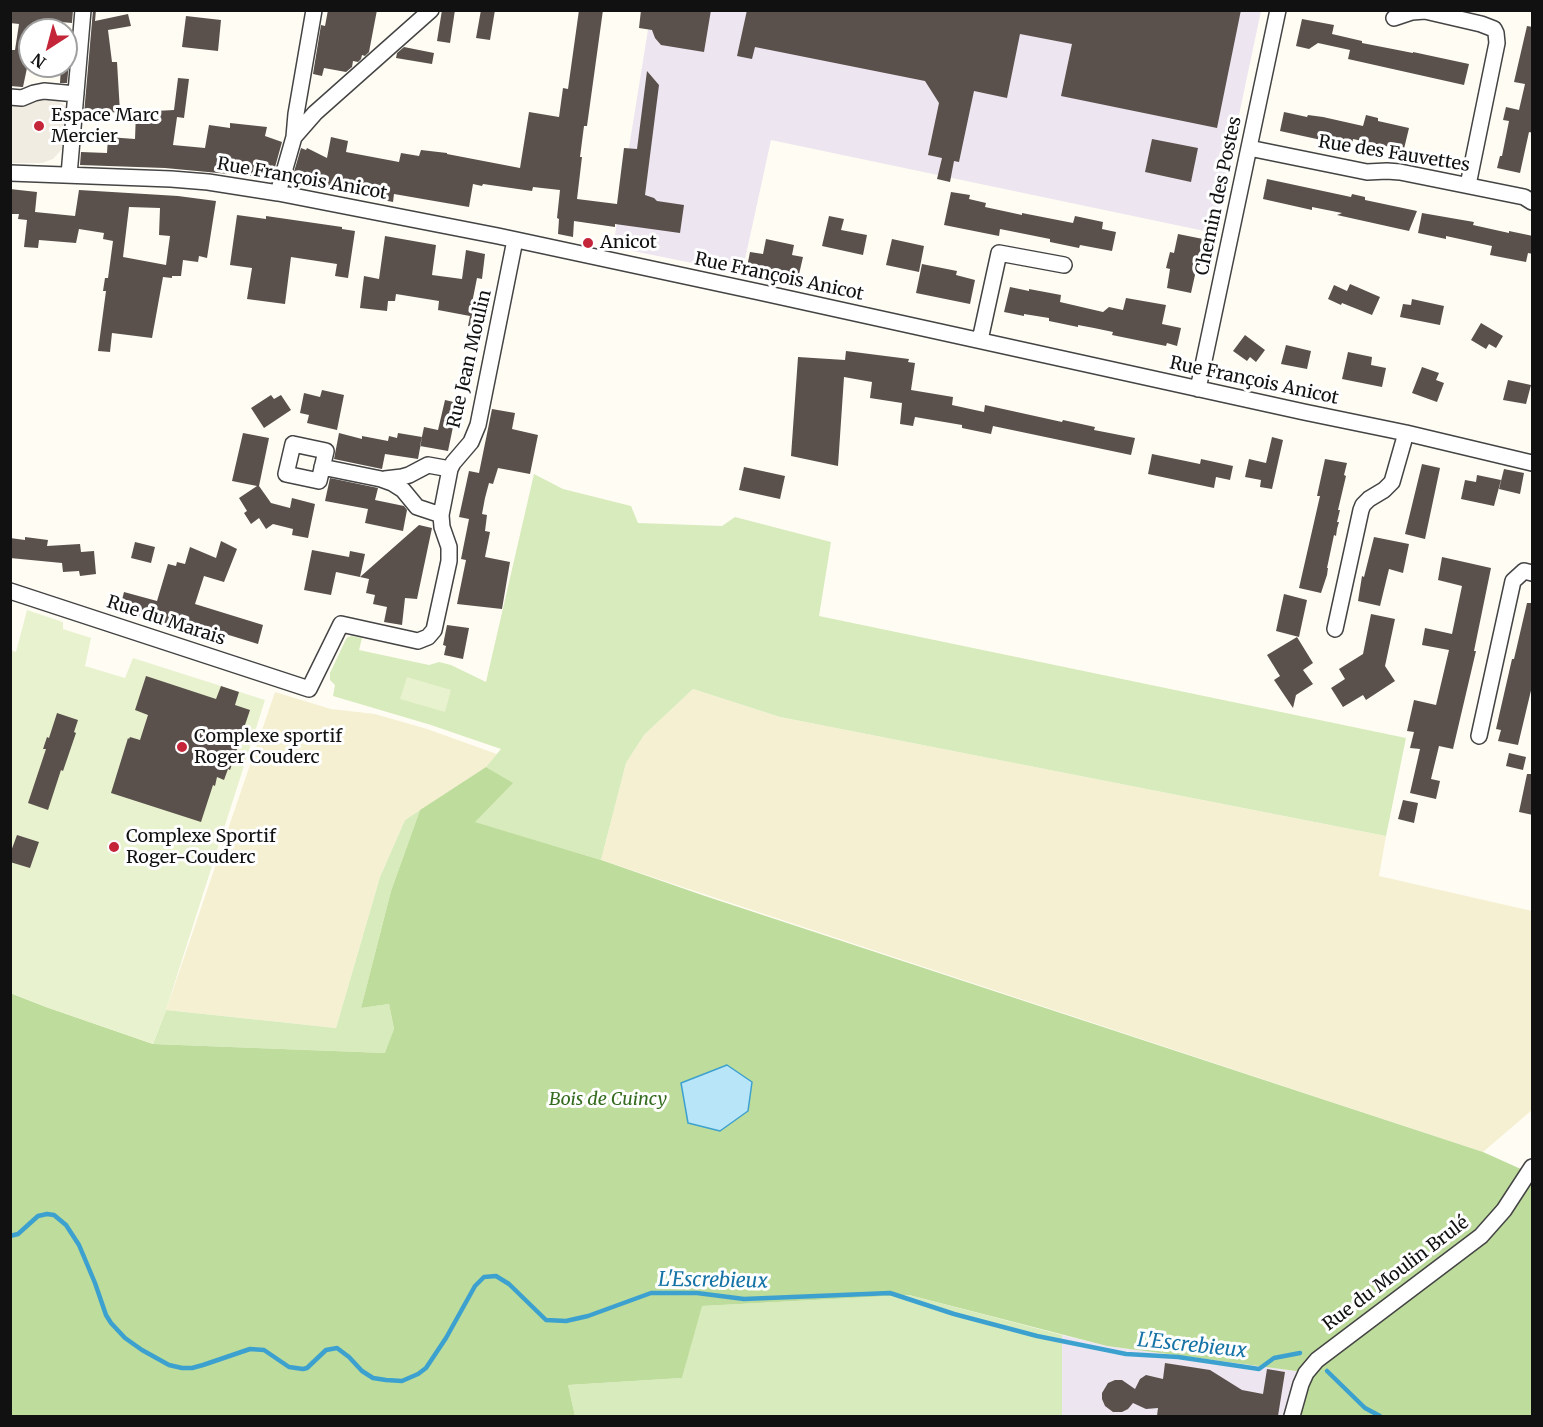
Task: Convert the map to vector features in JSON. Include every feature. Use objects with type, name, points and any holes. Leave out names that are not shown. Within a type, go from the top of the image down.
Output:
[{"type":"street","points":[[69,175],[83,10]]},
{"type":"street","points":[[278,193],[294,136],[314,10]]},
{"type":"street","points":[[294,136],[315,113],[431,10]]},
{"type":"street","name":"Chemin des Postes","points":[[1198,389],[1278,10]]},
{"type":"street","points":[[1394,18],[1412,12],[1425,11],[1481,24],[1494,29],[1496,33],[1497,43],[1468,185]]},
{"type":"street","points":[[10,98],[21,99],[44,91],[76,94]]},
{"type":"street","name":"Rue des Fauvettes","points":[[1249,148],[1367,172],[1394,171],[1468,185],[1524,197],[1533,202]]},
{"type":"street","name":"Rue François Anicot","points":[[10,173],[189,180],[278,193],[515,240],[980,340],[1533,463]]},
{"type":"street","name":"Rue Jean Moulin","points":[[309,689],[341,624],[418,640],[424,640],[434,630],[449,561],[449,547],[442,527],[441,515],[450,469],[471,442],[478,425],[515,240]]},
{"type":"street","points":[[980,340],[999,253],[1064,265]]},
{"type":"street","points":[[1335,629],[1361,510],[1369,499],[1392,482],[1406,433]]},
{"type":"street","points":[[381,479],[409,475],[428,465],[450,469]]},
{"type":"street","points":[[322,467],[381,479],[398,486],[417,507],[441,515]]},
{"type":"street","points":[[1479,736],[1513,581],[1524,572],[1533,573]]},
{"type":"street","name":"Rue du Marais","points":[[10,591],[309,689]]},
{"type":"street","name":"Rue du Moulin Brulé","points":[[1292,1416],[1304,1378],[1311,1366],[1481,1236],[1504,1210],[1533,1167]]},
{"type":"shaded area","points":[[651,11],[1261,11],[1214,233],[771,140],[742,273],[613,247]]},
{"type":"shaded area","name":"Espace Marc Mercier","points":[[47,96],[65,106],[68,113],[64,147],[53,159],[42,163],[11,163],[11,105],[20,105]]},
{"type":"shaded area","points":[[693,689],[780,717],[1386,836],[1379,876],[1532,911],[1532,1110],[1483,1152],[601,860],[626,763],[644,735]]},
{"type":"shaded area","points":[[275,692],[331,709],[375,714],[427,729],[497,754],[486,767],[405,820],[380,877],[336,1028],[166,1010]]},
{"type":"shaded area","points":[[1062,1335],[1107,1346],[1312,1373],[1299,1416],[1062,1416]]},
{"type":"green space","points":[[534,474],[563,489],[631,506],[638,523],[722,526],[735,517],[831,542],[819,616],[1406,738],[1386,836],[780,717],[693,689],[644,735],[626,763],[601,860],[474,822],[512,783],[486,767],[501,749],[431,725],[333,696],[335,685],[330,680],[330,673],[346,639],[352,636],[362,638],[359,650],[429,665],[439,662],[451,665],[486,682]]},
{"type":"green space","name":"Complexe Sportif Roger-Couderc","points":[[27,610],[63,622],[63,629],[91,638],[85,666],[125,678],[133,658],[265,700],[166,1010],[153,1044],[11,993],[10,650],[16,652]]},
{"type":"green space","points":[[407,677],[451,690],[445,712],[400,699]]},
{"type":"green space","name":"Bois de Cuincy","points":[[486,767],[513,783],[475,822],[601,860],[1483,1152],[1532,1174],[1532,1416],[1299,1416],[1311,1373],[1107,1346],[909,1295],[702,1306],[682,1378],[568,1385],[575,1416],[11,1416],[10,993],[153,1044],[385,1053],[394,1029],[389,1004],[361,1008],[391,891],[420,810]]},
{"type":"green space","points":[[420,810],[391,891],[361,1008],[389,1004],[394,1029],[386,1053],[153,1044],[166,1010],[336,1028],[380,877],[405,820]]},
{"type":"green space","points":[[909,1295],[1062,1335],[1062,1416],[575,1416],[568,1385],[682,1378],[701,1306]]},
{"type":"water","points":[[727,1065],[752,1082],[748,1111],[720,1131],[688,1123],[681,1083]]},
{"type":"building","points":[[10,10],[73,10],[72,18],[18,18],[18,24],[10,23]]},
{"type":"building","points":[[93,10],[96,10],[95,21],[128,14],[131,26],[108,30],[112,62],[117,62],[120,112],[84,114]]},
{"type":"building","points":[[328,10],[377,10],[369,52],[365,56],[362,55],[358,62],[353,61],[352,67],[346,72],[324,68],[322,76],[313,74],[321,25],[325,26]]},
{"type":"building","points":[[442,10],[455,10],[450,43],[437,41]]},
{"type":"building","points":[[481,10],[495,10],[490,40],[476,38]]},
{"type":"building","points":[[579,10],[603,10],[587,126],[584,126],[577,199],[617,204],[624,148],[637,149],[647,71],[659,85],[645,195],[657,201],[684,205],[680,233],[574,221],[573,237],[558,234],[560,190],[533,187],[532,191],[473,184],[469,207],[394,194],[393,202],[291,182],[301,148],[306,150],[307,148],[327,158],[331,137],[348,141],[346,152],[399,162],[401,153],[419,156],[421,150],[520,168],[529,112],[559,117],[563,88],[568,89]]},
{"type":"building","points":[[641,10],[711,10],[704,52],[661,45],[652,30],[639,28]]},
{"type":"building","points":[[747,10],[1241,10],[1217,128],[1061,96],[1072,44],[1020,34],[1007,98],[974,91],[959,162],[954,161],[950,182],[937,179],[942,158],[928,155],[939,103],[925,81],[755,47],[752,59],[737,56]]},
{"type":"building","points":[[186,16],[221,20],[218,51],[182,47]]},
{"type":"building","points":[[1302,19],[1334,25],[1332,34],[1362,41],[1362,43],[1469,64],[1464,85],[1348,59],[1350,50],[1318,43],[1309,49],[1296,46]]},
{"type":"building","points":[[1527,26],[1533,27],[1533,133],[1529,132],[1520,173],[1497,168],[1500,156],[1502,156],[1509,121],[1503,120],[1506,107],[1519,110],[1525,84],[1514,82]]},
{"type":"building","points":[[18,30],[18,78],[25,78],[23,87],[10,86],[10,58],[12,50],[15,50]]},
{"type":"building","points":[[404,47],[434,53],[432,64],[396,58],[397,53]]},
{"type":"building","points":[[60,78],[68,78],[67,83],[60,83]]},
{"type":"building","points":[[178,78],[189,79],[184,118],[177,117],[173,145],[205,148],[209,125],[230,128],[230,123],[267,127],[265,136],[282,142],[272,178],[165,168],[80,165],[81,152],[107,153],[108,137],[135,139],[136,112],[174,110]]},
{"type":"building","points":[[1284,112],[1307,117],[1308,115],[1323,117],[1363,126],[1366,115],[1378,118],[1378,121],[1409,128],[1403,153],[1389,150],[1390,147],[1353,139],[1352,145],[1280,131]]},
{"type":"building","points":[[1152,139],[1198,148],[1191,182],[1145,172]]},
{"type":"building","points":[[1267,179],[1351,197],[1352,194],[1365,197],[1365,200],[1417,211],[1409,231],[1337,215],[1342,213],[1312,207],[1312,210],[1263,199]]},
{"type":"building","points":[[10,189],[37,192],[35,212],[75,216],[79,190],[178,196],[216,201],[207,258],[199,256],[198,262],[183,260],[181,276],[163,277],[152,338],[112,333],[110,352],[98,351],[106,291],[103,291],[105,278],[108,278],[113,241],[103,239],[104,233],[79,229],[76,243],[39,240],[38,248],[24,247],[27,220],[18,219],[19,214],[10,214]],"holes":[[[129,207],[160,208],[159,235],[170,236],[166,265],[123,257]]]},
{"type":"building","points":[[951,192],[970,195],[969,199],[986,203],[985,207],[1022,215],[1022,213],[1073,223],[1075,216],[1103,222],[1102,229],[1116,232],[1112,251],[1080,245],[1079,248],[1050,242],[1050,239],[1000,229],[999,236],[944,225]]},
{"type":"building","points":[[1422,213],[1474,222],[1473,225],[1509,233],[1509,231],[1533,236],[1533,254],[1528,253],[1526,262],[1490,255],[1492,246],[1446,236],[1446,239],[1418,233]]},
{"type":"building","points":[[237,215],[266,219],[266,216],[355,231],[348,278],[335,276],[337,264],[291,257],[285,304],[247,299],[252,268],[230,265]]},
{"type":"building","points":[[829,216],[844,219],[841,230],[867,235],[863,255],[822,246]]},
{"type":"building","points":[[1178,234],[1203,239],[1191,293],[1167,288],[1170,269],[1166,268],[1170,252],[1174,253]]},
{"type":"building","points":[[385,236],[436,245],[432,275],[462,279],[466,250],[485,254],[482,279],[477,278],[472,303],[486,306],[482,328],[468,326],[470,316],[438,310],[439,301],[396,294],[395,301],[388,301],[387,311],[360,308],[364,276],[379,279]]},
{"type":"building","points":[[766,239],[794,245],[792,255],[803,257],[797,283],[746,272],[750,252],[763,254]]},
{"type":"building","points":[[892,239],[924,246],[919,272],[886,265]]},
{"type":"building","points":[[922,264],[957,271],[956,275],[975,280],[970,304],[916,293]]},
{"type":"building","points":[[1350,284],[1380,297],[1372,315],[1328,299],[1334,285],[1347,291]]},
{"type":"building","points":[[1010,287],[1061,295],[1060,302],[1103,312],[1109,307],[1123,310],[1126,298],[1166,305],[1162,324],[1181,328],[1177,346],[1167,343],[1166,346],[1112,335],[1113,332],[1049,321],[1049,318],[1004,312]]},
{"type":"building","points":[[1412,299],[1444,306],[1440,325],[1400,317],[1403,304],[1411,305]]},
{"type":"building","points":[[1481,323],[1503,336],[1496,348],[1489,344],[1486,349],[1471,340]]},
{"type":"building","points":[[1245,335],[1265,350],[1256,362],[1250,357],[1247,361],[1233,351]]},
{"type":"building","points":[[1286,345],[1311,351],[1307,369],[1281,364]]},
{"type":"building","points":[[846,351],[909,359],[908,362],[915,363],[911,390],[953,397],[952,405],[984,412],[985,405],[1095,427],[1094,430],[1135,438],[1131,455],[993,426],[991,434],[962,428],[962,425],[915,417],[913,426],[900,424],[902,403],[870,398],[872,382],[844,377],[838,466],[791,456],[798,357],[845,360]]},
{"type":"building","points":[[1348,352],[1372,357],[1371,365],[1386,368],[1382,387],[1342,379]]},
{"type":"building","points":[[1422,367],[1439,373],[1436,380],[1444,383],[1437,402],[1412,393]]},
{"type":"building","points":[[1508,380],[1531,385],[1526,404],[1503,400]]},
{"type":"building","points":[[322,390],[344,395],[337,430],[307,423],[309,415],[300,413],[304,393],[320,397]]},
{"type":"building","points":[[271,395],[274,399],[281,395],[291,410],[264,428],[251,408]]},
{"type":"building","points":[[445,400],[458,403],[448,451],[420,446],[424,427],[438,430]]},
{"type":"building","points":[[492,409],[515,413],[512,429],[538,435],[530,474],[498,468],[493,484],[489,483],[485,498],[482,514],[487,515],[485,531],[490,532],[485,557],[510,562],[502,609],[457,604],[466,560],[461,559],[469,519],[459,517],[469,471],[479,473]]},
{"type":"building","points":[[243,433],[269,438],[259,486],[271,503],[290,508],[292,498],[315,504],[308,538],[292,535],[293,529],[273,524],[266,529],[259,518],[251,524],[244,513],[247,511],[239,498],[257,486],[232,481]]},
{"type":"building","points":[[339,433],[362,439],[362,436],[388,441],[389,436],[397,438],[398,433],[422,437],[418,459],[385,454],[382,469],[334,459]]},
{"type":"building","points":[[1272,437],[1283,440],[1272,489],[1260,487],[1261,480],[1245,477],[1249,459],[1266,463]]},
{"type":"building","points":[[1152,454],[1200,464],[1201,459],[1233,466],[1230,480],[1216,477],[1214,488],[1148,474]]},
{"type":"building","points":[[1325,459],[1347,463],[1338,510],[1340,510],[1337,522],[1339,522],[1321,593],[1299,588],[1320,496],[1317,496]]},
{"type":"building","points":[[1422,464],[1440,468],[1425,539],[1405,534]]},
{"type":"building","points":[[744,467],[785,476],[780,499],[739,490]]},
{"type":"building","points":[[1504,469],[1524,473],[1520,494],[1499,489]]},
{"type":"building","points":[[1477,475],[1501,480],[1494,506],[1461,499],[1465,480],[1476,482]]},
{"type":"building","points":[[330,478],[378,488],[375,500],[404,506],[407,510],[403,531],[365,523],[368,509],[325,501]]},
{"type":"building","points":[[419,525],[432,528],[417,599],[405,598],[402,625],[384,622],[387,607],[373,604],[375,595],[366,593],[369,579],[360,577]]},
{"type":"building","points":[[25,537],[48,540],[47,546],[80,544],[81,552],[94,551],[96,574],[80,576],[79,571],[63,572],[62,563],[10,558],[10,538],[25,540]]},
{"type":"building","points":[[1374,537],[1409,544],[1403,573],[1389,569],[1380,606],[1358,601],[1362,576],[1364,577]]},
{"type":"building","points":[[221,541],[237,549],[224,582],[204,576],[195,604],[263,625],[258,644],[180,620],[178,628],[119,612],[124,592],[157,601],[168,564],[176,566],[177,562],[185,564],[190,547],[216,558]]},
{"type":"building","points":[[135,542],[155,547],[151,563],[131,558]]},
{"type":"building","points":[[312,550],[349,557],[350,551],[365,554],[360,577],[336,572],[331,595],[304,590]]},
{"type":"building","points":[[1442,557],[1491,568],[1474,651],[1476,651],[1453,749],[1439,746],[1431,779],[1440,781],[1436,799],[1410,793],[1420,749],[1410,748],[1414,732],[1407,731],[1414,700],[1436,705],[1449,650],[1422,645],[1425,628],[1452,634],[1462,586],[1438,580]]},
{"type":"building","points":[[1284,594],[1307,600],[1299,637],[1276,631]]},
{"type":"building","points":[[1527,603],[1533,603],[1533,682],[1518,745],[1498,741],[1501,730],[1496,729]]},
{"type":"building","points":[[1371,614],[1395,619],[1385,666],[1395,681],[1366,700],[1363,695],[1343,707],[1331,688],[1345,679],[1339,669],[1363,654]]},
{"type":"building","points":[[447,625],[469,628],[463,659],[444,655],[446,646],[443,645]]},
{"type":"building","points":[[1297,637],[1313,663],[1303,670],[1313,684],[1296,695],[1293,708],[1274,680],[1280,676],[1267,655]]},
{"type":"building","name":"Complexe sportif Roger Couderc","points":[[146,676],[216,699],[221,686],[239,692],[235,705],[250,710],[230,770],[228,769],[224,780],[217,777],[201,822],[111,793],[128,738],[140,740],[148,715],[135,710]]},
{"type":"building","points":[[57,713],[78,720],[74,732],[76,733],[48,810],[28,803],[46,749],[43,749]]},
{"type":"building","points":[[1509,753],[1526,757],[1523,770],[1506,766]]},
{"type":"building","points":[[1527,774],[1533,774],[1533,815],[1519,812]]},
{"type":"building","points":[[1403,800],[1418,803],[1414,823],[1398,819]]},
{"type":"building","points":[[17,835],[39,842],[30,868],[10,862],[10,854]]},
{"type":"building","points":[[1165,1363],[1210,1370],[1242,1390],[1263,1394],[1267,1369],[1285,1372],[1278,1416],[1157,1416],[1158,1408],[1146,1409],[1133,1403],[1122,1412],[1113,1412],[1105,1406],[1102,1393],[1108,1383],[1122,1380],[1135,1389],[1140,1379],[1146,1375],[1163,1379]]},
{"type":"waterway","name":"L'Escrebieux","points":[[10,1236],[18,1234],[38,1216],[54,1215],[66,1225],[79,1245],[111,1323],[125,1338],[142,1350],[169,1365],[182,1368],[203,1365],[250,1349],[264,1350],[289,1367],[303,1369],[326,1350],[337,1348],[373,1378],[402,1381],[426,1368],[475,1286],[484,1277],[496,1276],[509,1284],[546,1320],[566,1321],[588,1316],[651,1293],[697,1293],[744,1299],[890,1293],[954,1314],[1037,1336],[1126,1354],[1178,1357],[1259,1369],[1274,1358],[1300,1353]]},
{"type":"waterway","name":"L'Escrebieux","points":[[1327,1371],[1365,1408],[1380,1416]]},
{"type":"place","name":"Espace Marc Mercier","points":[[39,126]]},
{"type":"place","name":"Anicot","points":[[588,243]]},
{"type":"place","name":"Complexe sportif Roger Couderc","points":[[182,747]]},
{"type":"place","name":"Complexe Sportif Roger-Couderc","points":[[114,847]]}]
